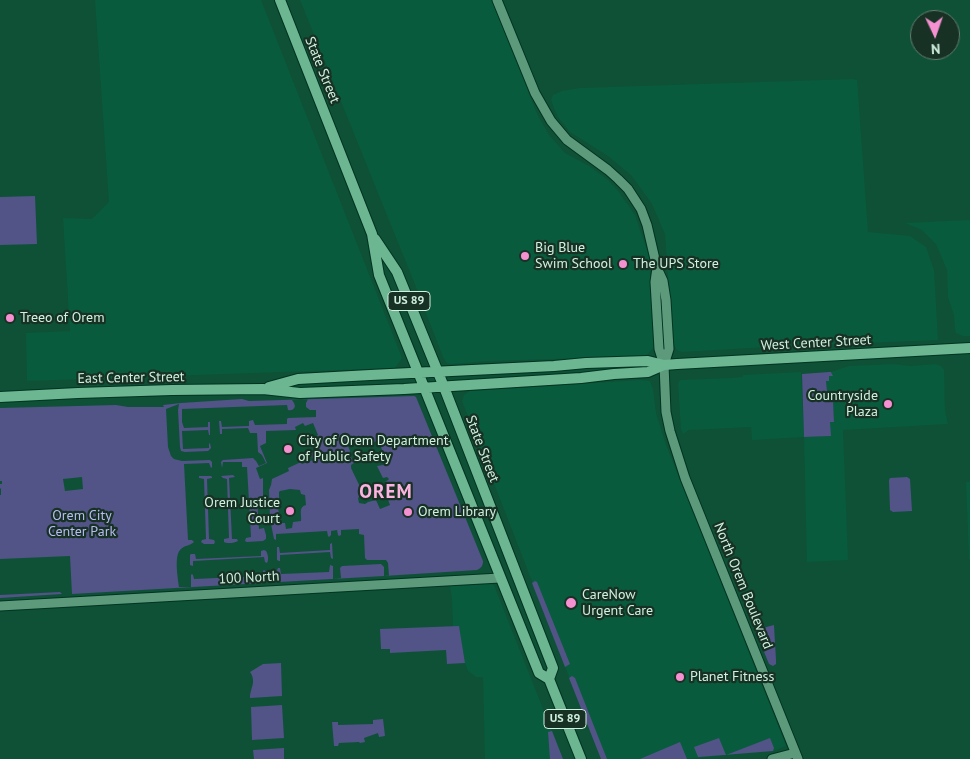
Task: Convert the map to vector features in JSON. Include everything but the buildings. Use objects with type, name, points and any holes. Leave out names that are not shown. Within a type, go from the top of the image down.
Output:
[{"type":"main road","name":"State Street","points":[[280,0],[372,234],[379,275],[539,673],[549,680],[580,759]]},
{"type":"main road","name":"State Street","points":[[372,234],[397,272],[444,387],[553,668],[549,680]]},
{"type":"main road","name":"West Center Street","points":[[424,388],[572,379],[648,372],[664,366],[970,348]]},
{"type":"main road","name":"West Center Street","points":[[418,373],[648,361],[664,366]]},
{"type":"main road","name":"East Center Street","points":[[263,389],[298,379],[418,373]]},
{"type":"main road","name":"East Center Street","points":[[0,397],[78,393],[263,389],[300,393],[424,388]]},
{"type":"main road","points":[[500,578],[513,586],[516,592],[525,598]]},
{"type":"street","name":"North Orem Boulevard","points":[[497,0],[534,93],[551,121],[567,140],[608,170],[628,189],[642,209],[657,268],[663,281],[669,349],[664,366],[666,412],[670,431],[685,478],[797,756]]},
{"type":"street","name":"100 North","points":[[0,606],[500,578]]},
{"type":"street","points":[[772,759],[797,756]]},
{"type":"shaded area","points":[[95,0],[261,0],[402,358],[395,368],[27,381],[26,333],[70,331],[63,218],[92,219],[109,202]]},
{"type":"shaded area","points":[[300,0],[492,0],[537,114],[549,135],[565,153],[589,166],[608,180],[635,215],[649,256],[654,347],[646,356],[447,363]]},
{"type":"shaded area","points":[[857,80],[868,232],[910,236],[926,247],[934,270],[938,340],[682,352],[677,350],[673,343],[665,234],[652,204],[631,175],[608,156],[570,132],[558,117],[551,100],[553,95],[562,91],[580,88]]},
{"type":"shaded area","points":[[970,220],[970,336],[963,336],[956,333],[954,315],[948,297],[947,270],[936,244],[922,230],[905,223]]},
{"type":"shaded area","points":[[893,364],[910,366],[936,364],[944,370],[945,411],[948,424],[843,430],[848,560],[807,562],[804,437],[830,436],[830,422],[834,421],[833,400],[828,400],[826,381],[829,376],[833,376],[831,372],[849,366]]},
{"type":"shaded area","points":[[801,372],[804,437],[752,440],[751,427],[689,430],[683,434],[678,384],[680,380]]},
{"type":"shaded area","points":[[650,381],[656,413],[666,445],[786,746],[773,751],[684,759],[601,759],[462,401],[464,395],[470,391]]},
{"type":"shaded area","points":[[966,482],[970,482],[970,559],[969,559]]},
{"type":"shaded area","points":[[494,585],[563,759],[485,759],[483,677],[476,677],[468,671],[465,663],[459,627],[453,627],[450,586]]},
{"type":"green space","points":[[35,196],[37,244],[0,245],[0,197]]},
{"type":"green space","points":[[831,372],[833,376],[829,376],[829,381],[826,381],[828,400],[833,400],[834,422],[830,422],[831,436],[804,437],[802,374]]},
{"type":"green space","points":[[416,397],[483,561],[481,568],[477,570],[389,576],[386,560],[367,560],[365,558],[364,535],[359,534],[359,529],[341,530],[341,535],[339,536],[337,530],[331,531],[329,537],[327,531],[276,534],[276,540],[274,539],[270,519],[269,490],[272,479],[289,471],[288,468],[301,462],[302,464],[313,460],[310,453],[316,451],[311,439],[318,435],[313,423],[305,426],[303,423],[295,427],[296,430],[266,431],[266,443],[260,446],[267,463],[256,468],[260,479],[263,478],[263,496],[257,498],[259,529],[264,528],[266,539],[263,541],[245,541],[246,538],[251,537],[247,467],[242,467],[242,462],[223,462],[222,468],[221,462],[223,460],[253,458],[259,466],[266,463],[258,452],[257,433],[250,433],[248,428],[222,429],[222,434],[220,434],[219,421],[221,421],[222,427],[249,426],[249,421],[253,420],[255,425],[287,424],[288,418],[316,417],[316,410],[310,410],[306,407],[308,399]],"holes":[[[356,437],[360,442],[360,447],[369,442],[377,441],[380,444],[386,462],[383,465],[377,466],[383,478],[387,477],[389,479],[385,482],[386,485],[390,486],[390,492],[387,497],[390,505],[380,509],[376,500],[365,504],[359,503],[358,498],[363,493],[351,468],[351,465],[354,463],[346,441]],[[300,490],[301,494],[305,495],[306,505],[301,509],[301,521],[293,522],[292,528],[286,529],[285,523],[280,523],[278,507],[280,491]]]},
{"type":"green space","name":"Orem City Center Park","points":[[242,399],[249,401],[301,399],[292,400],[295,406],[290,410],[288,410],[287,405],[182,409],[184,428],[208,427],[208,422],[210,422],[210,435],[208,430],[182,431],[183,449],[209,448],[210,443],[211,448],[208,451],[181,451],[179,404],[166,409],[168,447],[171,456],[182,461],[210,460],[212,462],[211,468],[209,463],[184,464],[188,540],[194,542],[182,548],[178,553],[177,574],[179,587],[191,587],[192,574],[194,579],[263,576],[264,570],[266,572],[266,583],[72,594],[70,556],[0,559],[0,484],[2,484],[2,481],[0,481],[0,408],[116,405],[164,407],[163,405],[181,403]],"holes":[[[82,477],[83,489],[65,491],[63,479]]]},
{"type":"green space","points":[[233,475],[235,477],[229,478],[232,539],[237,539],[238,541],[227,543],[224,542],[224,539],[229,538],[227,479],[221,476]]},
{"type":"green space","points":[[199,476],[212,477],[207,479],[209,539],[214,540],[214,544],[204,544],[201,542],[206,539],[204,479],[199,478]]},
{"type":"green space","points":[[907,477],[910,479],[912,511],[893,512],[890,510],[889,480],[890,478]]},
{"type":"green space","points":[[332,543],[333,559],[330,552],[280,555],[280,561],[277,560],[277,547],[279,547],[280,553],[330,550],[330,544]]},
{"type":"green space","points":[[264,550],[268,555],[267,563],[264,557],[193,561],[193,566],[190,565],[191,554],[195,554],[196,559],[261,556],[261,551]]},
{"type":"green space","points":[[381,564],[384,567],[384,576],[334,579],[341,578],[340,568],[342,566]]},
{"type":"green space","points":[[330,565],[333,566],[333,579],[278,582],[278,568],[280,568],[281,574],[329,572]]},
{"type":"green space","points":[[535,581],[570,664],[565,667],[532,583]]},
{"type":"green space","points":[[60,592],[62,594],[0,598],[0,595]]},
{"type":"green space","points":[[774,625],[776,664],[773,666],[769,664],[755,630]]},
{"type":"green space","points":[[459,626],[465,663],[447,664],[446,650],[390,653],[390,649],[381,649],[380,629]]},
{"type":"green space","points":[[281,663],[282,696],[250,698],[253,679],[250,672],[263,664]]},
{"type":"green space","points":[[572,676],[575,678],[607,759],[601,759],[569,678]]},
{"type":"green space","points":[[282,705],[284,738],[252,740],[251,707]]},
{"type":"green space","points":[[383,719],[385,736],[379,737],[378,733],[364,738],[365,742],[339,743],[338,746],[334,746],[332,722],[338,722],[338,725],[373,724],[373,720]]},
{"type":"green space","points":[[552,731],[563,759],[550,759],[548,732]]},
{"type":"green space","points":[[719,738],[726,755],[698,757],[694,747]]},
{"type":"green space","points":[[770,738],[774,748],[773,751],[727,755]]},
{"type":"green space","points":[[680,742],[687,759],[640,759]]},
{"type":"green space","points":[[284,748],[284,759],[254,759],[253,750]]},
{"type":"place","name":"Big Blue Swim School","points":[[525,256]]},
{"type":"place","name":"The UPS Store","points":[[623,264]]},
{"type":"place","name":"Treeo of Orem","points":[[10,318]]},
{"type":"place","name":"Countryside Plaza","points":[[888,404]]},
{"type":"place","name":"City of Orem Department of Public Safety","points":[[288,449]]},
{"type":"place","name":"Orem Justice Court","points":[[290,511]]},
{"type":"place","name":"Orem Library","points":[[408,512]]},
{"type":"place","name":"CareNow Urgent Care","points":[[571,603]]},
{"type":"place","name":"Planet Fitness","points":[[680,677]]},
{"type":"district","name":"OREM","points":[[386,493]]}]
